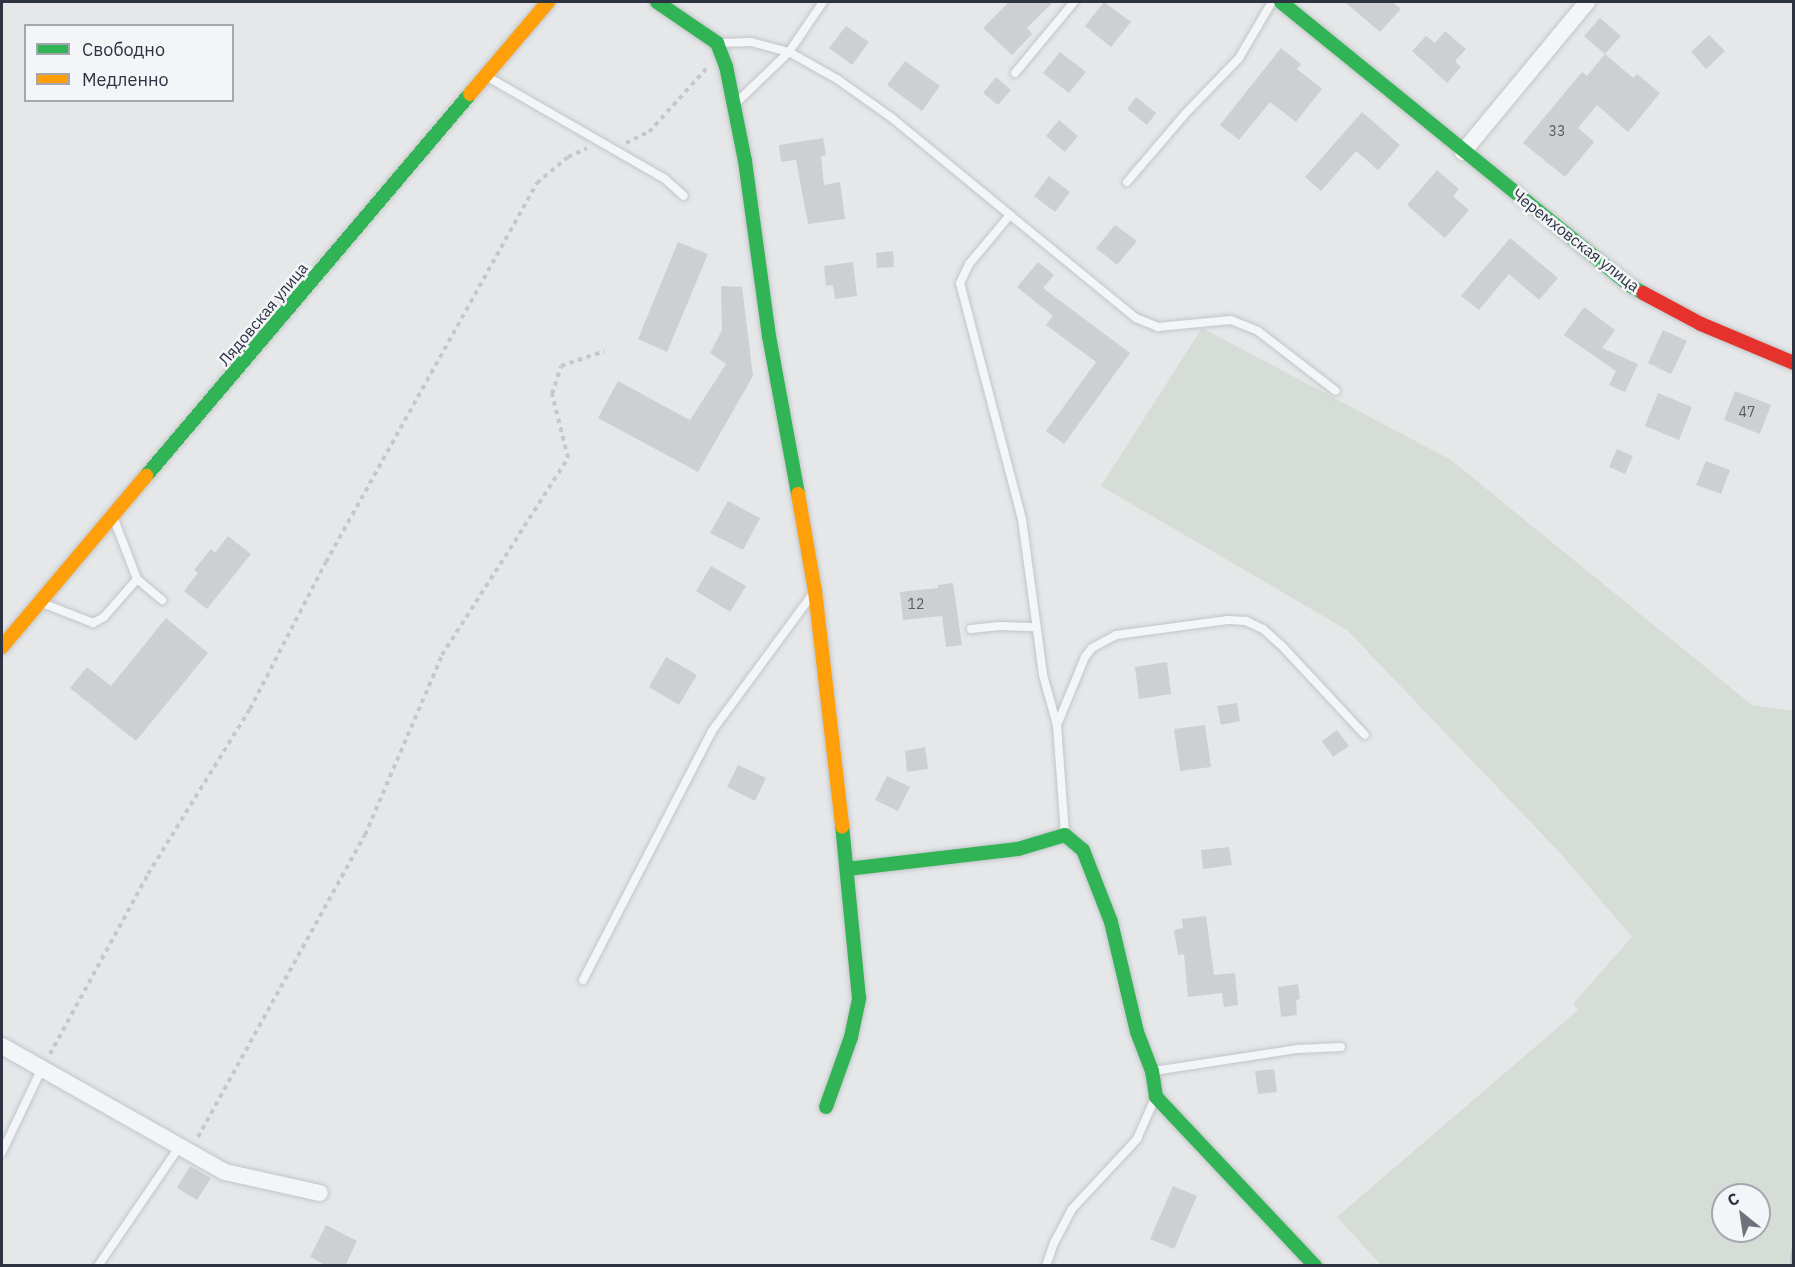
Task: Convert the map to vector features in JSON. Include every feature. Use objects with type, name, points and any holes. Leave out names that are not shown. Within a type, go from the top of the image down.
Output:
[{"type":"street","name":"Лядовская улица","points":[[2,647],[548,2]]},
{"type":"street","points":[[657,2],[717,43],[726,66],[732,106],[745,161],[769,336],[814,591],[847,869],[859,998],[851,1037],[826,1107]]},
{"type":"street","name":"Черемховская улица","points":[[1281,2],[1463,152],[1631,286],[1701,324],[1794,363]]},
{"type":"street","points":[[1463,152],[1587,2]]},
{"type":"street","points":[[847,869],[1018,849],[1065,835],[1083,850],[1111,922],[1137,1032],[1152,1071],[1156,1097],[1315,1266]]},
{"type":"street","points":[[2,1046],[225,1172],[320,1193]]},
{"type":"lane","points":[[732,106],[789,52],[823,2]]},
{"type":"lane","points":[[1015,73],[1074,2]]},
{"type":"lane","points":[[1127,182],[1185,114],[1239,58],[1272,2]]},
{"type":"lane","points":[[717,43],[751,42],[789,52],[837,79],[892,118],[1136,318],[1158,327],[1231,320],[1258,331],[1336,391]]},
{"type":"lane","points":[[486,76],[666,178],[684,196]]},
{"type":"lane","points":[[1010,215],[969,264],[960,283],[1022,519],[1043,675],[1057,725],[1065,835]]},
{"type":"lane","points":[[113,516],[137,579],[162,600]]},
{"type":"lane","points":[[40,602],[93,623],[104,617],[137,579]]},
{"type":"lane","points":[[583,980],[712,731],[814,591]]},
{"type":"lane","points":[[1057,725],[1085,657],[1102,640],[1116,634],[1228,620],[1246,621],[1263,629],[1365,735]]},
{"type":"lane","points":[[971,629],[1000,626],[1036,627]]},
{"type":"lane","points":[[1152,1071],[1298,1049],[1341,1047]]},
{"type":"lane","points":[[2,1152],[42,1068]]},
{"type":"lane","points":[[1046,1266],[1053,1243],[1072,1209],[1137,1139],[1156,1097]]},
{"type":"lane","points":[[98,1266],[185,1150]]},
{"type":"path","points":[[42,1068],[148,874],[250,709],[326,562],[537,183],[568,157],[603,141],[626,143],[649,132],[709,66],[726,66]]},
{"type":"path","points":[[185,1150],[365,835],[442,655],[568,458],[552,394],[561,366],[605,351]]},
{"type":"shaded area","points":[[1202,328],[1451,460],[1752,705],[1793,711],[1793,1265],[1381,1265],[1337,1217],[1578,1010],[1573,1004],[1632,937],[1561,854],[1347,630],[1101,486]]},
{"type":"building","points":[[1009,2],[1053,2],[1027,28],[1032,34],[1012,55],[983,28]]},
{"type":"building","points":[[1104,2],[1131,22],[1111,47],[1085,26]]},
{"type":"building","points":[[1345,2],[1392,2],[1401,9],[1380,32]]},
{"type":"building","points":[[1600,18],[1621,36],[1605,54],[1584,36]]},
{"type":"building","points":[[846,26],[869,42],[852,65],[829,48]]},
{"type":"building","points":[[1445,31],[1466,49],[1455,61],[1461,67],[1447,83],[1412,51],[1426,36],[1435,43]]},
{"type":"building","points":[[1709,35],[1725,51],[1706,69],[1691,52]]},
{"type":"building","points":[[1281,48],[1301,64],[1297,69],[1322,89],[1296,122],[1270,102],[1239,140],[1220,125]]},
{"type":"building","points":[[1060,52],[1086,72],[1069,93],[1043,73]]},
{"type":"building","points":[[1605,54],[1633,78],[1637,74],[1660,93],[1628,132],[1597,105],[1578,128],[1594,142],[1565,177],[1523,143],[1582,72],[1587,76]]},
{"type":"building","points":[[905,61],[940,86],[922,111],[887,85]]},
{"type":"building","points":[[996,77],[1011,90],[998,105],[983,93]]},
{"type":"building","points":[[1136,97],[1156,113],[1147,125],[1127,109]]},
{"type":"building","points":[[1362,112],[1400,145],[1378,170],[1356,151],[1321,191],[1305,177]]},
{"type":"building","points":[[1059,120],[1078,136],[1065,152],[1046,136]]},
{"type":"building","points":[[823,138],[826,155],[821,156],[824,185],[840,182],[845,219],[808,224],[796,160],[781,162],[779,145]]},
{"type":"building","points":[[1437,170],[1459,189],[1453,196],[1469,210],[1445,238],[1407,205]]},
{"type":"building","points":[[1049,176],[1070,192],[1055,212],[1034,196]]},
{"type":"building","points":[[1115,225],[1137,241],[1117,265],[1096,248]]},
{"type":"building","points":[[1510,238],[1558,278],[1539,300],[1509,274],[1479,310],[1461,296]]},
{"type":"building","points":[[678,242],[708,254],[667,352],[638,339]]},
{"type":"building","points":[[893,251],[894,267],[877,268],[876,253]]},
{"type":"building","points":[[853,262],[857,296],[835,299],[833,285],[826,286],[824,266]]},
{"type":"building","points":[[1038,262],[1054,275],[1043,288],[1130,353],[1064,444],[1046,431],[1096,362],[1046,325],[1053,316],[1017,287]]},
{"type":"building","points":[[721,286],[742,287],[753,376],[698,472],[598,418],[618,381],[690,420],[726,364],[710,353],[722,330]]},
{"type":"building","points":[[1584,307],[1615,330],[1602,348],[1638,364],[1625,392],[1609,385],[1616,371],[1564,335]]},
{"type":"building","points":[[1663,330],[1687,341],[1671,374],[1648,363]]},
{"type":"building","points":[[1735,391],[1771,405],[1760,434],[1724,420]]},
{"type":"building","points":[[1658,393],[1692,407],[1679,440],[1645,426]]},
{"type":"building","points":[[1617,449],[1633,456],[1625,474],[1609,467]]},
{"type":"building","points":[[1706,461],[1730,470],[1721,494],[1696,485]]},
{"type":"building","points":[[728,501],[760,518],[743,550],[710,533]]},
{"type":"building","points":[[228,536],[251,554],[207,609],[184,591],[198,573],[194,570],[211,549],[215,553]]},
{"type":"building","points":[[711,566],[746,586],[730,612],[696,591]]},
{"type":"building","points":[[953,583],[962,645],[946,647],[942,616],[903,620],[900,592],[938,588],[938,585]]},
{"type":"building","points":[[166,618],[208,653],[136,741],[70,688],[87,667],[111,686]]},
{"type":"building","points":[[666,657],[697,675],[679,705],[649,687]]},
{"type":"building","points":[[1167,662],[1171,694],[1139,699],[1135,667]]},
{"type":"building","points":[[1237,703],[1240,721],[1221,725],[1217,706]]},
{"type":"building","points":[[1205,725],[1211,767],[1180,771],[1174,729]]},
{"type":"building","points":[[1337,730],[1349,746],[1333,757],[1322,741]]},
{"type":"building","points":[[925,747],[928,769],[907,772],[905,751]]},
{"type":"building","points":[[738,765],[766,778],[755,801],[727,787]]},
{"type":"building","points":[[887,776],[910,787],[898,811],[875,800]]},
{"type":"building","points":[[1229,847],[1232,865],[1203,869],[1201,850]]},
{"type":"building","points":[[1206,916],[1214,975],[1235,973],[1238,1005],[1224,1007],[1222,993],[1188,997],[1184,954],[1178,955],[1174,930],[1183,928],[1182,919]]},
{"type":"building","points":[[1298,984],[1300,999],[1296,1000],[1297,1015],[1281,1017],[1278,987]]},
{"type":"building","points":[[1274,1069],[1277,1092],[1258,1094],[1255,1071]]},
{"type":"building","points":[[190,1166],[211,1178],[197,1200],[177,1188]]},
{"type":"building","points":[[1173,1186],[1197,1196],[1174,1249],[1150,1239]]},
{"type":"building","points":[[326,1225],[357,1241],[345,1266],[327,1266],[310,1257]]},
{"type":"waterway","points":[[1793,1266],[1794,1251]]},
{"type":"traffic: fast","points":[[657,2],[717,43],[726,66],[745,161],[769,336],[798,494]]},
{"type":"traffic: fast","points":[[1281,2],[1631,286],[1643,293]]},
{"type":"traffic: fast","points":[[146,476],[470,94]]},
{"type":"traffic: fast","points":[[826,1107],[851,1037],[859,998],[842,826]]},
{"type":"traffic: fast","points":[[847,869],[1018,849],[1065,835],[1083,850],[1111,922],[1137,1032],[1152,1071],[1156,1097],[1315,1266]]},
{"type":"traffic: slow","points":[[470,94],[548,2]]},
{"type":"traffic: slow","points":[[2,647],[146,476]]},
{"type":"traffic: slow","points":[[798,494],[815,591],[842,826]]},
{"type":"traffic: jam","points":[[1643,293],[1701,324],[1794,363]]}]
